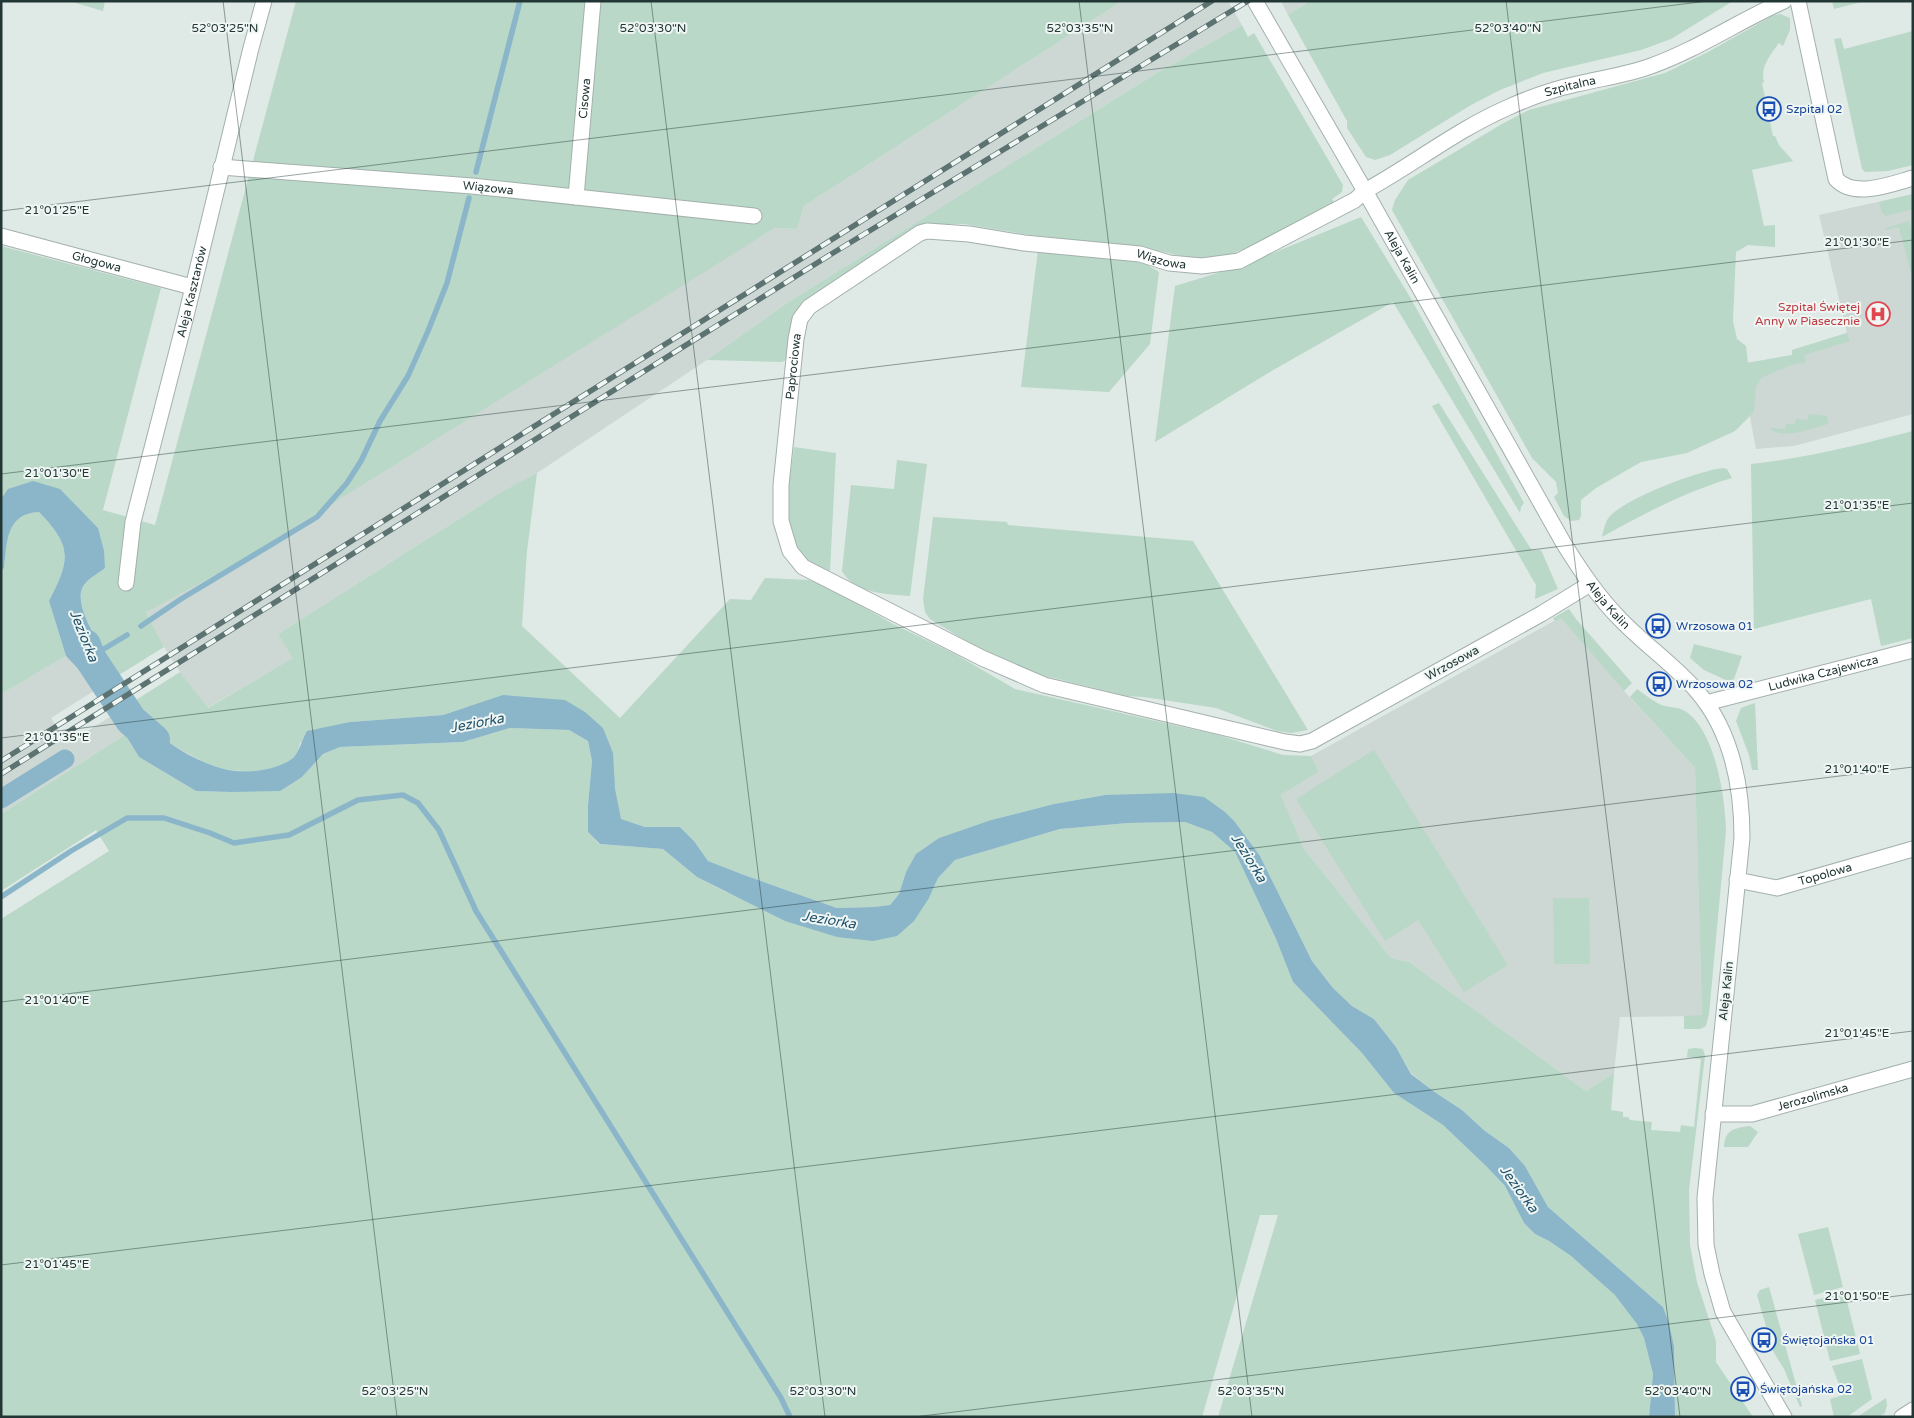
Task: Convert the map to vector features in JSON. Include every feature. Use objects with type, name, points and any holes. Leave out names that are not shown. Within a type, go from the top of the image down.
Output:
[{"type":"street","name":"Aleja Kasztanów","points":[[126,583],[133,522],[264,1]]},
{"type":"street","name":"Cisowa","points":[[576,197],[593,1]]},
{"type":"street","name":"Aleja Kalin","points":[[1255,1],[1366,191],[1546,513],[1590,584],[1621,620],[1676,670],[1706,703],[1727,742],[1740,791],[1742,838],[1704,1198],[1706,1245],[1712,1274],[1724,1312],[1784,1417]]},
{"type":"street","name":"Szpitalna","points":[[1366,191],[1474,124],[1508,107],[1544,93],[1623,74],[1658,63],[1684,53],[1784,1]]},
{"type":"street","points":[[1798,1],[1834,172],[1844,186],[1857,189],[1913,178]]},
{"type":"street","name":"Wiązowa","points":[[221,167],[472,186],[754,216]]},
{"type":"street","name":"Wiązowa","points":[[940,232],[1077,249],[1140,254],[1169,263],[1202,266],[1239,261],[1356,200],[1366,191]]},
{"type":"street","name":"Paprociowa","points":[[940,232],[927,231],[915,236],[827,294],[809,307],[800,318],[796,339],[782,475],[781,521],[790,551],[804,567],[982,658],[1044,685],[1285,742],[1300,744],[1312,741]]},
{"type":"street","name":"Głogowa","points":[[1,236],[192,287]]},
{"type":"street","name":"Wrzosowa","points":[[1312,741],[1567,599],[1590,584]]},
{"type":"street","name":"Ludwika Czajewicza","points":[[1706,703],[1913,650]]},
{"type":"street","name":"Topolowa","points":[[1737,880],[1777,888],[1913,848]]},
{"type":"street","name":"Jerozolimska","points":[[1713,1114],[1752,1114],[1913,1069]]},
{"type":"street","points":[[1902,1417],[1913,1410]]},
{"type":"shaded area","points":[[1122,1],[1228,1],[1242,25],[1152,76],[790,301],[707,360],[537,473],[503,491],[278,634],[294,658],[207,708],[180,672],[164,647],[146,612],[775,228],[797,229],[804,206]]},
{"type":"shaded area","points":[[1281,1],[1310,1],[1288,15]]},
{"type":"shaded area","name":"Szpital Świętej Anny w Piasecznie","points":[[1913,194],[1913,414],[1794,446],[1756,449],[1740,364],[1792,355],[1792,350],[1847,333],[1819,215]]},
{"type":"shaded area","points":[[1561,617],[1624,691],[1695,768],[1702,1016],[1620,1017],[1614,1073],[1586,1091],[1409,962],[1391,958],[1304,849],[1281,795],[1319,772],[1311,756]]},
{"type":"shaded area","points":[[66,656],[97,689],[51,718],[67,744],[113,715],[125,735],[1,814],[1,694]]},
{"type":"green space","points":[[69,1],[105,1],[103,11]]},
{"type":"green space","points":[[296,1],[1122,1],[804,206],[797,229],[775,228],[232,566],[146,612],[164,647],[119,675],[92,631],[82,605],[81,594],[84,585],[105,568],[98,528],[84,514],[1,499],[1,246],[161,288],[103,510],[155,525]]},
{"type":"green space","points":[[1310,1],[1733,1],[1671,39],[1641,50],[1543,73],[1500,90],[1471,105],[1390,155],[1375,160],[1366,157],[1347,128],[1347,121],[1288,15]]},
{"type":"green space","points":[[1832,1],[1865,1],[1834,9]]},
{"type":"green space","points":[[1780,14],[1790,18],[1790,30],[1783,46],[1779,43],[1767,61],[1763,71],[1764,82],[1762,83],[1773,136],[1775,136],[1779,145],[1793,161],[1752,170],[1764,226],[1775,225],[1775,247],[1748,245],[1736,252],[1733,321],[1737,339],[1746,346],[1748,363],[1792,355],[1792,350],[1847,333],[1850,341],[1804,355],[1806,362],[1791,365],[1761,378],[1756,387],[1754,412],[1735,431],[1687,453],[1641,462],[1596,488],[1581,500],[1581,516],[1579,520],[1571,521],[1564,516],[1554,497],[1558,493],[1556,482],[1532,458],[1392,210],[1395,200],[1408,180],[1529,110],[1665,73],[1708,52],[1772,16]]},
{"type":"green space","points":[[1242,25],[1248,37],[1254,33],[1343,185],[1342,192],[1332,199],[1335,204],[1247,248],[1220,258],[1192,258],[1133,246],[1030,235],[964,224],[937,224],[917,230],[810,301],[789,358],[782,362],[707,360],[790,301],[1152,76]]},
{"type":"green space","points":[[1913,31],[1913,165],[1888,171],[1865,172],[1862,169],[1834,39],[1841,38],[1844,49]]},
{"type":"green space","points":[[1913,194],[1913,209],[1886,216],[1882,213],[1879,202]]},
{"type":"green space","points":[[1361,217],[1410,297],[1524,503],[1520,513],[1393,302],[1275,369],[1155,442],[1175,286],[1244,265]]},
{"type":"green space","points":[[1909,221],[1913,234],[1913,281],[1899,227],[1885,230],[1886,228]]},
{"type":"green space","points":[[1038,250],[1144,263],[1159,272],[1150,344],[1109,392],[1021,387]]},
{"type":"green space","points":[[1439,403],[1529,546],[1532,550],[1541,550],[1558,589],[1535,599],[1536,585],[1432,406]]},
{"type":"green space","points":[[1809,414],[1827,416],[1828,424],[1791,433],[1776,432],[1770,429],[1785,429],[1786,424],[1795,424],[1796,419],[1808,420]]},
{"type":"green space","points":[[1913,431],[1913,638],[1881,646],[1871,599],[1754,629],[1751,464],[1812,455]]},
{"type":"green space","points":[[794,447],[836,453],[830,571],[808,563],[799,552],[793,539],[789,524],[788,508]]},
{"type":"green space","points":[[897,460],[927,464],[910,596],[882,593],[863,588],[847,579],[842,571],[851,485],[894,489]]},
{"type":"green space","points":[[1723,468],[1727,469],[1732,478],[1698,489],[1602,537],[1609,517],[1633,500],[1681,479]]},
{"type":"green space","points":[[537,473],[527,551],[522,626],[620,718],[730,599],[751,600],[765,578],[809,580],[830,588],[893,624],[955,654],[1015,689],[1218,735],[1283,755],[1311,756],[1319,772],[1281,795],[1304,849],[1391,958],[1409,962],[1586,1091],[1614,1073],[1611,1110],[1623,1112],[1623,1117],[1628,1117],[1630,1120],[1652,1122],[1651,1130],[1680,1132],[1681,1125],[1694,1127],[1701,1059],[1687,1057],[1688,1049],[1703,1049],[1705,1056],[1689,1190],[1690,1245],[1697,1282],[1716,1341],[1716,1362],[1753,1417],[1675,1417],[1674,1346],[1663,1307],[1548,1207],[1525,1166],[1509,1148],[1485,1131],[1462,1110],[1436,1093],[1411,1073],[1396,1047],[1374,1019],[1352,1006],[1333,988],[1312,961],[1260,856],[1235,822],[1105,795],[1054,804],[991,820],[939,838],[906,872],[899,894],[890,905],[837,908],[708,861],[694,841],[680,827],[645,827],[620,819],[603,728],[467,707],[443,715],[350,722],[300,743],[294,757],[280,766],[261,770],[241,771],[212,765],[167,741],[136,700],[180,672],[208,708],[293,658],[278,634],[503,491]]},
{"type":"green space","points":[[39,512],[58,535],[65,554],[61,575],[49,601],[66,656],[1,694],[1,571],[4,568],[8,536],[15,521],[20,516]]},
{"type":"green space","points":[[933,517],[1007,522],[1008,525],[1193,541],[1308,730],[1291,733],[1277,731],[1216,708],[1126,696],[1031,674],[994,658],[930,619],[925,612],[923,599]]},
{"type":"green space","points":[[1569,609],[1632,683],[1624,691],[1561,618],[1555,621],[1553,618]]},
{"type":"green space","points":[[1694,644],[1742,656],[1734,679],[1728,681],[1704,670],[1690,658]]},
{"type":"green space","points":[[1637,689],[1659,704],[1685,711],[1696,721],[1711,749],[1721,784],[1726,831],[1709,1014],[1706,1026],[1700,1029],[1684,1029],[1684,1016],[1702,1015],[1695,768],[1630,697]]},
{"type":"green space","points":[[1755,703],[1758,770],[1752,770],[1749,755],[1736,721],[1741,708]]},
{"type":"green space","points":[[510,728],[569,730],[588,741],[592,761],[588,805],[588,832],[599,844],[663,849],[697,877],[724,891],[837,937],[929,898],[938,878],[955,860],[1060,829],[1128,823],[1185,822],[1212,832],[1235,852],[1276,939],[1293,982],[1362,1053],[1394,1093],[1443,1125],[1487,1167],[1505,1186],[1524,1223],[1535,1234],[1571,1256],[1616,1295],[1638,1324],[1644,1338],[1653,1374],[1649,1417],[1218,1417],[1278,1215],[1260,1215],[1202,1417],[1,1417],[1,919],[109,851],[96,830],[1,891],[1,814],[125,735],[139,757],[196,791],[231,792],[302,777],[323,754],[340,747],[463,742]]},
{"type":"green space","points":[[1374,750],[1508,965],[1464,992],[1418,920],[1385,941],[1296,799]]},
{"type":"green space","points":[[1553,898],[1589,898],[1590,964],[1554,964]]},
{"type":"green space","points":[[1750,1126],[1758,1132],[1748,1147],[1724,1147],[1726,1136],[1732,1130]]},
{"type":"green space","points":[[1828,1227],[1843,1287],[1814,1295],[1798,1234]]},
{"type":"green space","points":[[1769,1287],[1802,1406],[1800,1407],[1784,1369],[1773,1351],[1757,1295],[1760,1290]]},
{"type":"green space","points":[[1845,1293],[1860,1354],[1830,1361],[1815,1300]]},
{"type":"green space","points":[[1862,1359],[1872,1399],[1847,1417],[1834,1417],[1830,1399],[1843,1395],[1832,1366]]},
{"type":"green space","points":[[1886,1398],[1885,1413],[1879,1417],[1857,1417]]},
{"type":"water","points":[[33,481],[60,489],[98,528],[104,551],[105,568],[84,585],[81,594],[82,605],[92,631],[119,675],[97,689],[66,656],[49,601],[61,575],[65,554],[58,535],[39,512],[28,514],[14,523],[6,548],[4,568],[1,571],[1,499],[8,489]]},
{"type":"water","points":[[503,695],[565,700],[585,712],[603,728],[613,753],[615,789],[621,819],[645,827],[680,827],[694,841],[708,861],[837,908],[890,905],[899,894],[906,872],[916,854],[939,838],[991,820],[1054,804],[1105,795],[1173,793],[1204,797],[1225,812],[1235,822],[1260,856],[1312,961],[1333,988],[1352,1006],[1374,1019],[1396,1047],[1411,1074],[1462,1110],[1485,1131],[1509,1148],[1525,1166],[1548,1207],[1663,1307],[1674,1346],[1675,1417],[1649,1417],[1653,1374],[1644,1338],[1637,1324],[1615,1295],[1571,1256],[1535,1234],[1524,1223],[1505,1186],[1487,1167],[1443,1125],[1394,1093],[1362,1053],[1293,982],[1276,939],[1235,852],[1212,832],[1185,822],[1128,823],[1060,829],[955,860],[938,878],[929,898],[914,921],[897,936],[873,941],[837,937],[785,921],[697,877],[663,849],[600,844],[588,832],[588,805],[592,761],[588,741],[569,730],[510,728],[463,742],[340,747],[323,754],[302,777],[280,791],[196,791],[139,757],[113,715],[136,700],[160,734],[181,750],[217,767],[250,771],[269,769],[293,758],[299,750],[307,731],[350,722],[443,715]]},
{"type":"waterway","points":[[476,172],[520,1]]},
{"type":"waterway","points":[[141,626],[181,599],[317,517],[347,483],[361,461],[380,421],[408,376],[428,331],[447,283],[469,198]]},
{"type":"waterway","points":[[97,653],[127,635]]},
{"type":"waterway","name":"Jeziorka","points":[[85,645],[90,658],[131,720],[154,740]]},
{"type":"waterway","points":[[1,799],[65,759]]},
{"type":"waterway","points":[[1,897],[71,851],[127,818],[164,818],[234,843],[289,835],[358,800],[403,795],[418,803],[439,830],[476,911],[781,1398],[790,1417]]},
{"type":"railway","points":[[1,761],[1212,1]]},
{"type":"railway","points":[[1,774],[833,253],[1248,1]]},
{"type":"place","name":"Szpital 02","points":[[1769,109]]},
{"type":"place","name":"Szpital Świętej Anny w Piasecznie","points":[[1878,314]]},
{"type":"place","name":"Wrzosowa 01","points":[[1658,626]]},
{"type":"place","name":"Wrzosowa 02","points":[[1659,684]]},
{"type":"place","name":"Świętojańska 01","points":[[1764,1340]]},
{"type":"place","name":"Świętojańska 02","points":[[1743,1389]]}]
